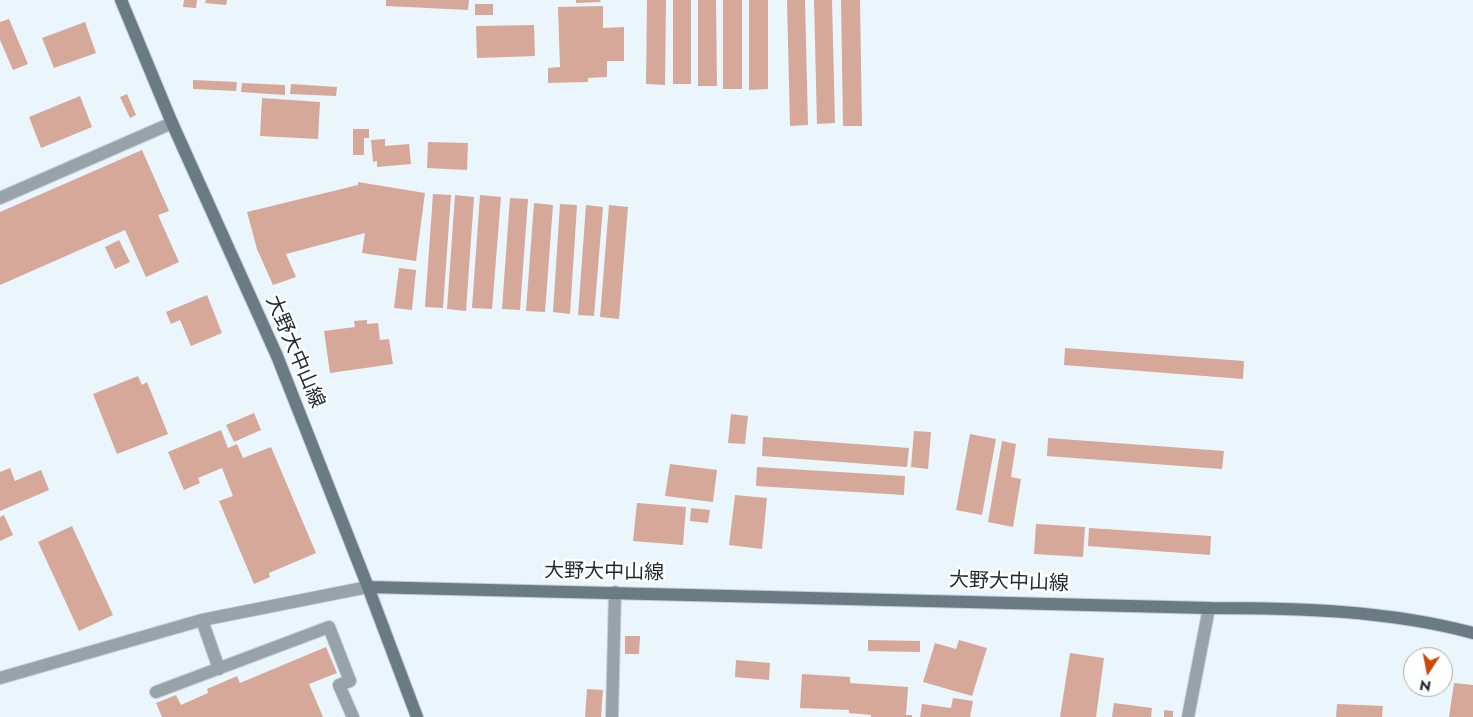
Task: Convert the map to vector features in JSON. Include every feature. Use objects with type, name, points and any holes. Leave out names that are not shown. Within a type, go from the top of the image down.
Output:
[{"type":"main road","name":"大野大中山線","points":[[121,0],[172,123],[277,356],[368,587],[1208,608],[1285,608],[1388,616],[1473,633]]},
{"type":"main road","points":[[368,587],[417,717]]},
{"type":"street","points":[[0,198],[172,123]]},
{"type":"street","points":[[0,678],[202,620],[368,587]]},
{"type":"street","points":[[612,717],[615,592]]},
{"type":"street","points":[[1188,717],[1208,608]]},
{"type":"street","points":[[202,620],[219,669]]},
{"type":"street","points":[[156,692],[329,627],[350,681],[339,686],[353,717]]},
{"type":"building","points":[[184,0],[197,0],[196,8],[183,7]]},
{"type":"building","points":[[206,0],[227,0],[226,5],[205,3]]},
{"type":"building","points":[[386,0],[469,0],[468,10],[386,6]]},
{"type":"building","points":[[576,0],[600,0],[601,2],[576,3]]},
{"type":"building","points":[[647,0],[666,0],[665,85],[646,84]]},
{"type":"building","points":[[673,0],[691,0],[691,84],[673,84]]},
{"type":"building","points":[[698,0],[716,0],[717,86],[698,86]]},
{"type":"building","points":[[723,0],[742,0],[742,89],[723,89]]},
{"type":"building","points":[[749,0],[768,0],[768,89],[749,90]]},
{"type":"building","points":[[787,0],[805,0],[808,125],[790,126]]},
{"type":"building","points":[[814,0],[832,0],[835,123],[817,124]]},
{"type":"building","points":[[841,0],[860,0],[862,126],[843,126]]},
{"type":"building","points":[[475,4],[493,4],[493,15],[475,15]]},
{"type":"building","points":[[603,6],[603,28],[624,27],[624,61],[607,61],[607,77],[588,78],[588,82],[548,83],[548,68],[560,67],[558,7]]},
{"type":"building","points":[[9,19],[28,64],[13,70],[0,40],[0,22]]},
{"type":"building","points":[[85,22],[96,53],[54,68],[42,38]]},
{"type":"building","points":[[534,25],[535,56],[477,58],[476,26]]},
{"type":"building","points":[[193,80],[237,82],[236,91],[193,89]]},
{"type":"building","points":[[242,83],[285,85],[285,95],[241,92]]},
{"type":"building","points":[[291,84],[337,87],[336,96],[290,94]]},
{"type":"building","points":[[127,94],[136,115],[130,118],[120,97]]},
{"type":"building","points":[[80,96],[92,127],[41,148],[29,117]]},
{"type":"building","points":[[262,98],[320,102],[318,139],[260,136]]},
{"type":"building","points":[[353,129],[369,129],[369,138],[364,138],[364,155],[353,155]]},
{"type":"building","points":[[385,139],[385,146],[409,144],[411,164],[377,167],[377,161],[373,162],[371,140]]},
{"type":"building","points":[[428,142],[468,143],[467,170],[427,168]]},
{"type":"building","points":[[142,150],[169,211],[158,215],[179,262],[146,277],[125,230],[0,285],[0,212]]},
{"type":"building","points":[[358,182],[425,193],[416,261],[362,253],[365,233],[286,254],[296,277],[273,285],[257,249],[247,212],[358,185]]},
{"type":"building","points":[[433,194],[451,195],[443,308],[425,307]]},
{"type":"building","points":[[455,195],[474,197],[466,311],[447,309]]},
{"type":"building","points":[[480,195],[501,197],[492,309],[472,308]]},
{"type":"building","points":[[510,198],[528,199],[520,310],[502,309]]},
{"type":"building","points":[[534,203],[553,205],[545,312],[526,311]]},
{"type":"building","points":[[560,204],[577,205],[570,314],[553,312]]},
{"type":"building","points":[[586,205],[603,207],[594,316],[578,315]]},
{"type":"building","points":[[609,205],[628,207],[619,319],[600,317]]},
{"type":"building","points":[[119,240],[130,262],[115,269],[105,247]]},
{"type":"building","points":[[399,268],[416,270],[412,310],[394,308]]},
{"type":"building","points":[[207,295],[222,333],[191,346],[180,320],[171,324],[166,312]]},
{"type":"building","points":[[367,320],[367,324],[378,323],[380,340],[389,339],[393,364],[330,373],[324,331],[355,327],[354,321]]},
{"type":"building","points":[[1065,348],[1244,361],[1243,379],[1064,365]]},
{"type":"building","points":[[138,376],[142,385],[147,382],[168,434],[117,454],[93,394]]},
{"type":"building","points":[[254,413],[261,430],[234,442],[226,425]]},
{"type":"building","points":[[731,414],[748,416],[745,444],[728,443]]},
{"type":"building","points":[[221,430],[228,448],[237,444],[243,458],[271,447],[316,553],[269,573],[270,577],[254,584],[219,501],[233,496],[222,468],[198,478],[200,483],[184,490],[168,452]]},
{"type":"building","points":[[914,431],[931,432],[928,469],[911,467]]},
{"type":"building","points":[[970,434],[996,439],[982,515],[956,510]]},
{"type":"building","points":[[763,437],[909,448],[907,467],[762,456]]},
{"type":"building","points":[[1048,438],[1224,451],[1222,469],[1047,456]]},
{"type":"building","points":[[1002,441],[1016,444],[1011,477],[1021,479],[1013,527],[988,522]]},
{"type":"building","points":[[670,464],[717,470],[713,502],[665,496]]},
{"type":"building","points":[[757,467],[905,476],[904,495],[756,486]]},
{"type":"building","points":[[10,468],[15,481],[41,470],[49,490],[0,511],[0,472]]},
{"type":"building","points":[[735,495],[767,498],[762,549],[729,545]]},
{"type":"building","points":[[637,503],[686,507],[683,545],[633,541]]},
{"type":"building","points":[[691,508],[710,510],[708,523],[690,521]]},
{"type":"building","points":[[4,515],[13,535],[0,541],[0,517]]},
{"type":"building","points":[[1036,524],[1085,527],[1083,557],[1034,554]]},
{"type":"building","points":[[72,526],[113,615],[79,631],[38,542]]},
{"type":"building","points":[[1089,528],[1211,536],[1210,555],[1088,546]]},
{"type":"building","points":[[625,636],[640,636],[639,654],[625,654]]},
{"type":"building","points":[[868,640],[920,641],[920,652],[868,651]]},
{"type":"building","points":[[959,640],[987,648],[972,696],[923,682],[935,643],[956,649]]},
{"type":"building","points":[[326,647],[337,673],[309,684],[323,717],[162,717],[156,703],[176,695],[181,705],[208,693],[207,689],[237,676],[240,683]]},
{"type":"building","points":[[1070,653],[1104,658],[1096,717],[1060,717]]},
{"type":"building","points":[[736,660],[770,663],[769,680],[735,677]]},
{"type":"building","points":[[802,674],[850,677],[850,683],[908,687],[906,715],[912,715],[912,717],[871,717],[871,715],[849,713],[849,710],[800,708]]},
{"type":"building","points":[[1454,683],[1473,685],[1473,717],[1449,717]]},
{"type":"building","points":[[587,689],[603,690],[601,717],[585,717]]},
{"type":"building","points":[[953,698],[973,701],[970,717],[920,717],[922,704],[951,708]]},
{"type":"building","points":[[1114,703],[1152,708],[1151,717],[1112,717]]},
{"type":"building","points":[[1337,704],[1383,706],[1382,717],[1336,717]]},
{"type":"building","points":[[1164,710],[1173,711],[1173,717],[1164,717]]}]
